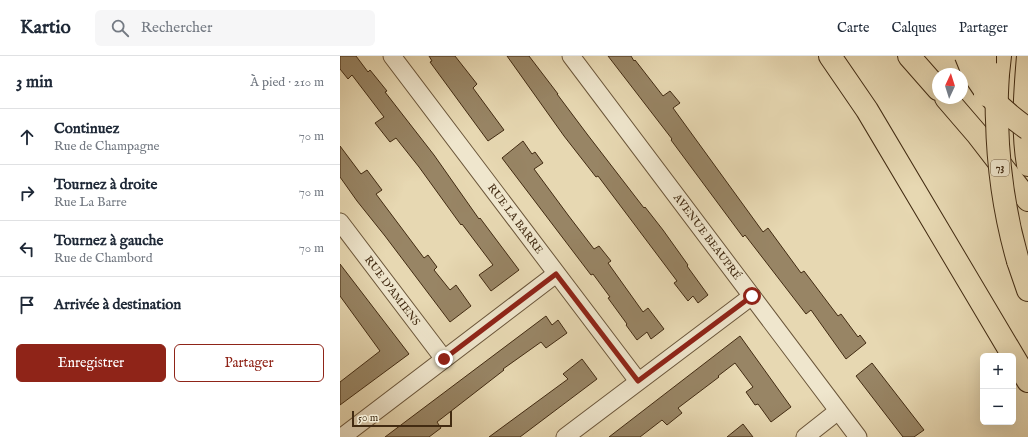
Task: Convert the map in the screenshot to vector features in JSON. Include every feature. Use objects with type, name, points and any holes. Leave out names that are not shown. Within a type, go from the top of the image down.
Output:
[{"type":"highway","points":[[830,56],[866,110],[1028,381]]},
{"type":"highway","points":[[909,56],[932,82]]},
{"type":"highway","points":[[966,56],[980,85],[994,101],[1028,129]]},
{"type":"highway","points":[[985,56],[985,124],[993,190],[999,210],[1010,234]]},
{"type":"highway","points":[[1028,56],[1025,100],[1026,149],[1028,165]]},
{"type":"highway","name":"73","points":[[999,65],[997,119],[1001,174],[1010,234],[1028,290]]},
{"type":"highway","points":[[951,104],[977,134],[1028,200]]},
{"type":"street","name":"RUE LA BARRE","points":[[392,56],[638,381]]},
{"type":"street","name":"AVENUE BEAUPRÉ","points":[[570,56],[858,437]]},
{"type":"street","name":"RUE D'AMIENS","points":[[340,222],[444,359]]},
{"type":"street","points":[[342,437],[556,274]]},
{"type":"street","points":[[565,437],[752,296]]},
{"type":"street","points":[[805,437],[838,411]]},
{"type":"building","points":[[340,56],[356,56],[368,72],[370,70],[387,91],[385,92],[434,155],[479,219],[480,218],[519,270],[491,291],[479,275],[493,265],[396,138],[390,142],[375,123],[384,117],[352,75],[348,79],[340,69]]},
{"type":"building","points":[[429,56],[455,56],[477,84],[473,88],[504,130],[488,141],[430,62],[432,61]]},
{"type":"building","points":[[507,56],[529,56],[587,134],[644,208],[645,207],[663,230],[708,295],[698,303],[693,296],[688,301],[674,283],[677,281],[598,176],[596,177],[564,136]]},
{"type":"building","points":[[608,56],[631,56],[663,96],[670,91],[680,103],[673,108],[763,232],[768,228],[801,273],[804,271],[838,316],[841,314],[858,337],[860,335],[866,343],[846,359],[811,310],[806,314],[745,235],[743,237],[671,140],[672,139]]},
{"type":"building","points":[[523,141],[532,154],[535,152],[543,163],[534,169],[568,215],[594,249],[599,246],[611,261],[608,263],[643,312],[648,308],[664,329],[651,339],[647,332],[637,340],[608,298],[610,297],[593,274],[591,275],[502,158]]},
{"type":"building","points":[[340,146],[361,174],[367,170],[382,190],[376,194],[424,258],[428,255],[437,267],[434,270],[450,290],[456,285],[471,306],[450,322],[340,177]]},
{"type":"building","points":[[340,264],[409,354],[340,405],[340,382],[380,351],[340,296]]},
{"type":"building","points":[[546,316],[552,325],[558,320],[567,333],[546,348],[541,342],[503,369],[504,370],[437,422],[441,428],[429,437],[385,437]]},
{"type":"building","points":[[740,336],[791,407],[771,422],[758,404],[755,405],[746,392],[753,387],[735,363],[678,408],[682,413],[667,425],[662,420],[640,437],[609,437]]},
{"type":"building","points":[[582,359],[597,379],[520,437],[489,437],[568,379],[563,374]]},
{"type":"building","points":[[872,363],[924,430],[914,437],[903,437],[856,376]]},
{"type":"building","points":[[743,424],[753,437],[727,437]]},
{"type":"route","points":[[444,359],[556,274],[638,381],[752,296]]}]
